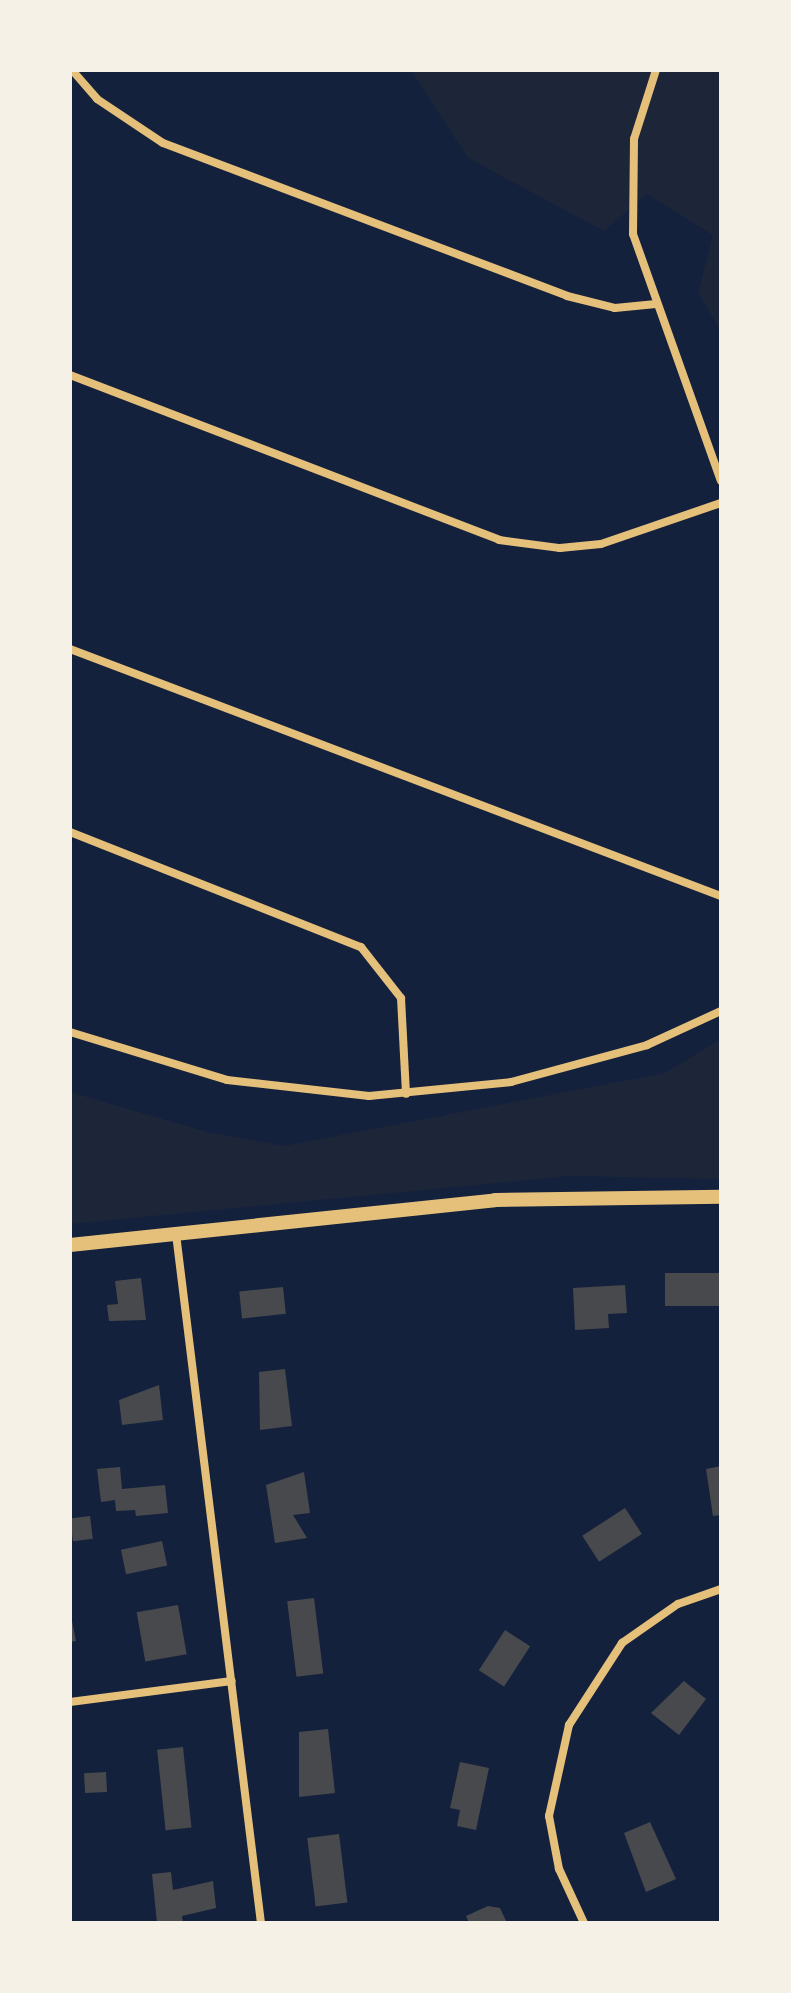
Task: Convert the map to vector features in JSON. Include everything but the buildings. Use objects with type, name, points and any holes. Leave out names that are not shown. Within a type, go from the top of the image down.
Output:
[{"type":"street","points":[[72,70],[97,99],[163,143],[567,296],[615,308],[656,304]]},
{"type":"street","points":[[656,70],[630,170],[633,234],[721,481]]},
{"type":"street","points":[[70,375],[529,546],[601,544],[721,503]]},
{"type":"street","points":[[70,649],[721,896]]},
{"type":"street","points":[[70,832],[361,947],[401,998],[406,1094]]},
{"type":"street","points":[[70,1032],[227,1080],[406,1094],[556,1071],[676,1035],[721,1011]]},
{"type":"street","points":[[70,1245],[495,1200],[721,1197]]},
{"type":"street","points":[[176,1234],[261,1923]]},
{"type":"street","points":[[584,1923],[559,1869],[549,1816],[569,1725],[622,1643],[678,1604],[721,1589]]},
{"type":"street","points":[[70,1702],[232,1681]]},
{"type":"shaded area","points":[[411,70],[721,70],[721,331],[698,293],[713,235],[647,194],[604,231],[468,158]]},
{"type":"shaded area","points":[[721,1039],[721,1179],[569,1176],[70,1224],[70,1092],[207,1132],[284,1146],[665,1073]]}]
